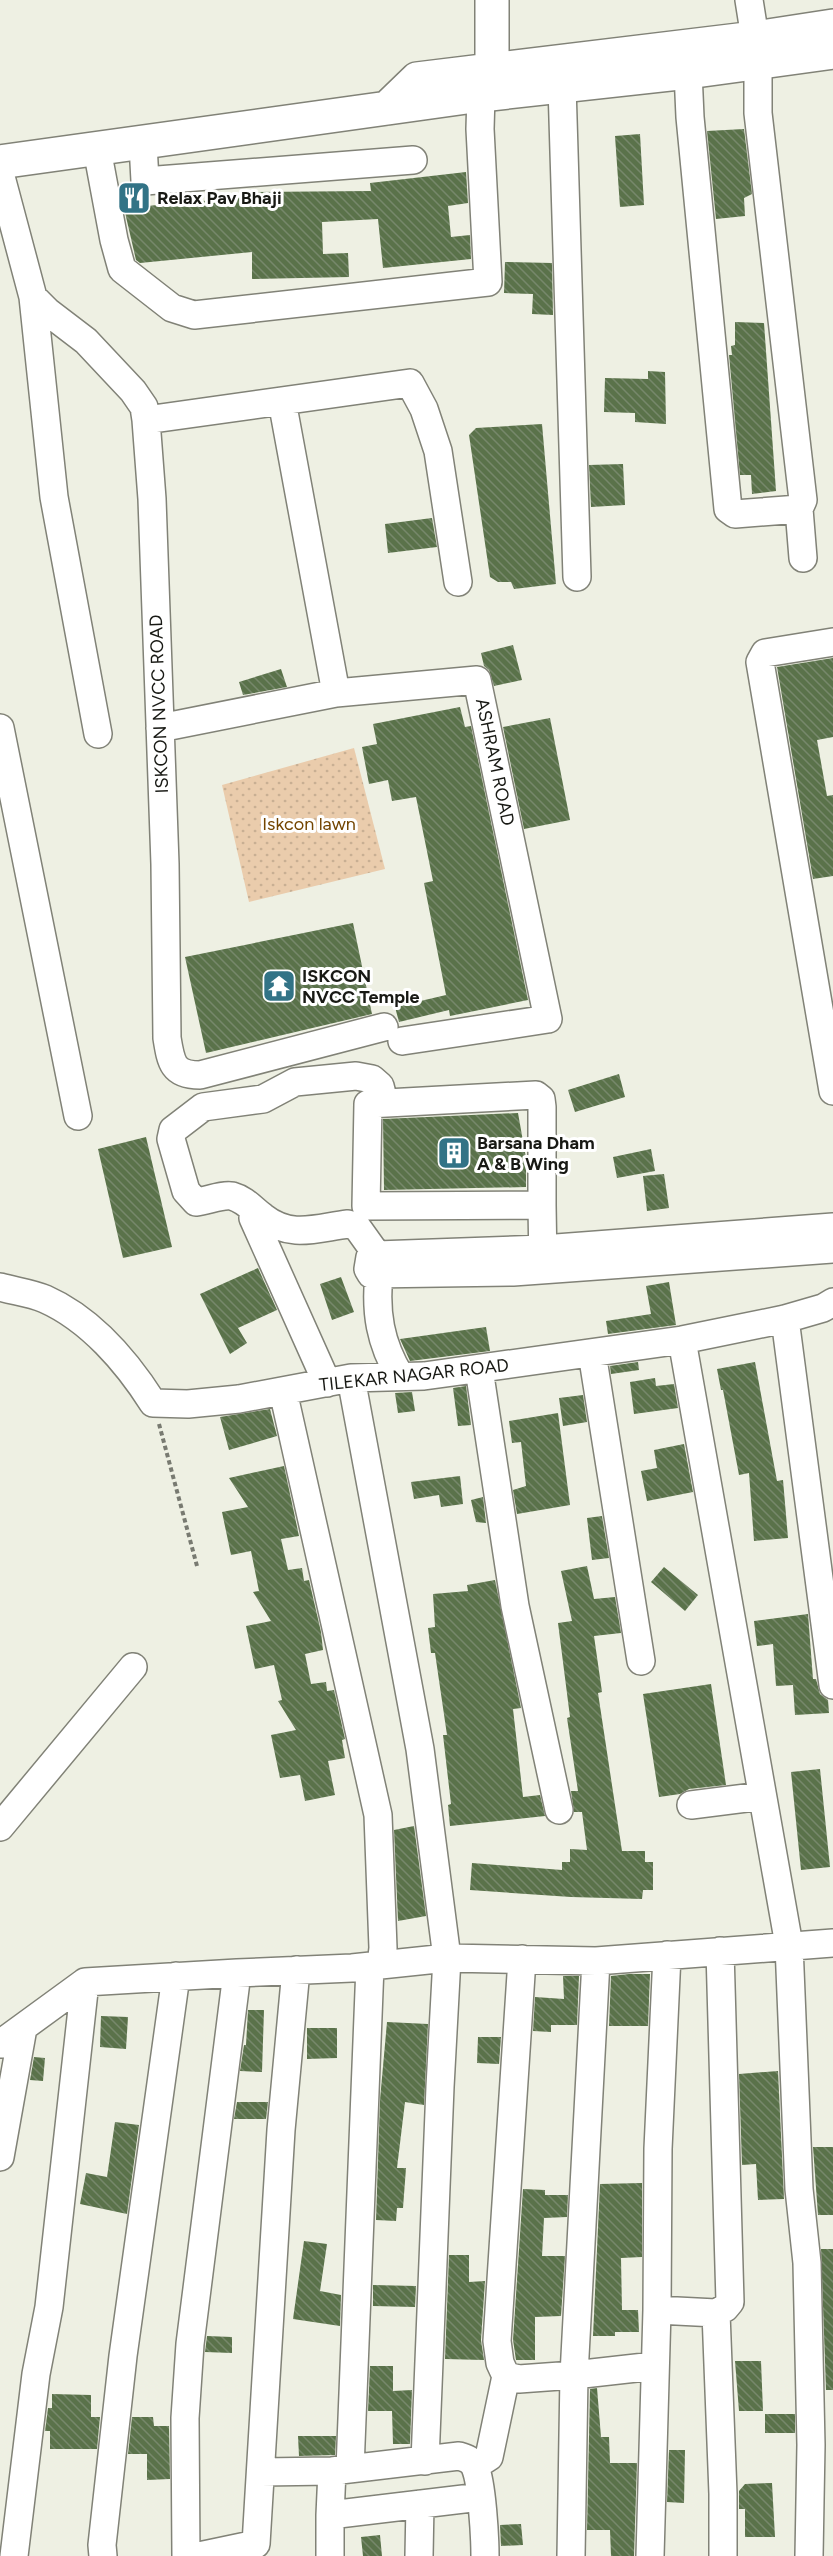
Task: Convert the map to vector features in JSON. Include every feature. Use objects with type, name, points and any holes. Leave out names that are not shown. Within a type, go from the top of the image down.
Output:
[{"type":"highway","points":[[486,83],[492,0]]},
{"type":"highway","points":[[486,83],[562,86],[688,72],[833,26]]},
{"type":"highway","points":[[0,162],[143,144],[387,108],[486,83],[757,50],[833,52]]},
{"type":"street","points":[[749,0],[757,50],[758,113],[803,500],[799,508],[802,558]]},
{"type":"street","points":[[688,72],[690,117],[728,508],[735,514],[799,508]]},
{"type":"street","points":[[97,149],[114,240],[122,269],[172,308],[194,315],[488,282],[480,129],[486,83]]},
{"type":"street","points":[[562,86],[577,577]]},
{"type":"street","points":[[143,144],[145,181],[413,160]]},
{"type":"street","points":[[0,173],[33,297],[54,496],[99,734]]},
{"type":"street","name":"ISKCON NVCC ROAD","points":[[33,297],[86,342],[133,391],[144,406],[152,499],[165,864],[167,1038],[176,1069],[186,1075],[200,1075],[393,1034]]},
{"type":"street","points":[[146,420],[410,383],[424,409],[438,451],[458,582]]},
{"type":"street","points":[[160,728],[336,693],[282,401]]},
{"type":"street","points":[[833,642],[765,653],[760,662],[760,672],[833,1091]]},
{"type":"street","name":"ASHRAM ROAD","points":[[336,693],[477,680],[548,1019],[393,1034]]},
{"type":"street","points":[[0,728],[78,1116]]},
{"type":"street","points":[[384,1102],[380,1086],[372,1079],[332,1077],[295,1082],[263,1099],[203,1107],[173,1130],[171,1139],[186,1191],[196,1202],[208,1202],[230,1195],[244,1201],[262,1217],[291,1232],[348,1224],[357,1227],[378,1265],[376,1296],[380,1332],[384,1346],[400,1376]]},
{"type":"street","points":[[542,1204],[366,1206],[368,1104],[536,1095],[541,1099],[543,1259]]},
{"type":"street","points":[[253,1218],[339,1381],[420,1749],[447,1958],[425,2460]]},
{"type":"street","points":[[543,1259],[833,1227]]},
{"type":"street","points":[[378,1265],[833,1249]]},
{"type":"street","points":[[0,1287],[43,1298],[75,1314],[134,1373],[153,1403]]},
{"type":"street","name":"TILEKAR NAGAR ROAD","points":[[153,1403],[188,1404],[339,1381],[424,1376],[682,1340],[785,1319],[824,1308],[833,1302]]},
{"type":"street","points":[[785,1319],[833,1685]]},
{"type":"street","points":[[682,1340],[789,1945],[799,2189],[807,2263],[811,2445],[809,2556]]},
{"type":"street","points":[[592,1353],[641,1661]]},
{"type":"street","points":[[479,1369],[515,1606],[560,1810]]},
{"type":"street","points":[[283,1391],[378,1815],[383,1948],[375,1966],[341,2470],[330,2515],[330,2556]]},
{"type":"street","points":[[0,1827],[133,1667]]},
{"type":"street","points":[[691,1805],[762,1796]]},
{"type":"street","points":[[0,2044],[85,1982],[375,1966],[447,1958],[596,1961],[833,1943]]},
{"type":"street","points":[[657,2310],[716,2313],[730,2302],[720,1951]]},
{"type":"street","points":[[650,2556],[657,2310],[658,2149],[667,1955]]},
{"type":"street","points":[[475,2466],[489,2457],[506,2376],[500,2363],[497,2341],[522,1959]]},
{"type":"street","points":[[571,2556],[573,2375],[596,1961]]},
{"type":"street","points":[[199,2556],[256,2550],[281,2130],[296,1970]]},
{"type":"street","points":[[186,2556],[185,2418],[190,2344],[237,1973]]},
{"type":"street","points":[[103,2556],[102,2545],[123,2356],[176,1976]]},
{"type":"street","points":[[14,2556],[36,2374],[50,2307],[85,1982]]},
{"type":"street","points":[[0,2157],[23,2028]]},
{"type":"street","points":[[716,2313],[723,2556]]},
{"type":"street","points":[[506,2376],[519,2379],[654,2366]]},
{"type":"street","points":[[261,2472],[341,2470],[459,2456],[468,2459],[475,2466],[485,2556]]},
{"type":"street","points":[[330,2515],[480,2497]]},
{"type":"street","points":[[420,2504],[420,2556]]},
{"type":"path","points":[[153,1403],[197,1566]]},
{"type":"green space","name":"Iskcon lawn","points":[[354,748],[385,869],[249,902],[222,785]]},
{"type":"building","points":[[744,129],[752,194],[744,198],[745,216],[716,219],[707,131]]},
{"type":"building","points":[[640,134],[644,205],[620,207],[615,136]]},
{"type":"building","points":[[466,172],[468,203],[448,206],[451,237],[470,235],[471,259],[383,268],[378,219],[322,222],[323,254],[348,253],[349,277],[252,279],[252,252],[140,263],[136,260],[124,208],[247,197],[247,192],[371,191],[370,183]]},
{"type":"building","points":[[505,262],[552,263],[553,315],[532,314],[533,294],[504,293]]},
{"type":"building","points":[[735,322],[764,323],[776,491],[752,494],[751,475],[740,475],[729,355],[732,355],[731,346],[735,345]]},
{"type":"building","points":[[648,371],[665,372],[666,424],[635,422],[635,413],[604,412],[605,378],[648,379]]},
{"type":"building","points":[[542,424],[556,584],[514,589],[511,582],[498,582],[490,577],[469,435],[476,428]]},
{"type":"building","points":[[623,464],[625,505],[591,507],[589,465]]},
{"type":"building","points":[[432,518],[437,547],[388,553],[385,524]]},
{"type":"building","points":[[513,645],[522,680],[494,686],[489,670],[484,666],[481,653]]},
{"type":"building","points":[[833,658],[833,737],[817,740],[827,796],[833,795],[833,876],[813,879],[777,667]]},
{"type":"building","points":[[281,669],[287,687],[243,695],[239,682]]},
{"type":"building","points":[[460,707],[465,727],[471,726],[528,1000],[450,1016],[449,1010],[399,1022],[395,1007],[446,995],[424,883],[433,881],[416,797],[392,801],[388,780],[369,784],[362,747],[377,744],[373,724]]},
{"type":"building","points":[[550,718],[570,820],[524,829],[503,727]]},
{"type":"building","name":"ISKCON NVCC Temple","points":[[353,923],[372,1014],[206,1053],[185,957]]},
{"type":"building","points":[[619,1074],[625,1097],[575,1112],[568,1090]]},
{"type":"building","name":"Barsana Dham A & B Wing","points":[[518,1113],[526,1158],[526,1187],[384,1190],[383,1119]]},
{"type":"building","points":[[146,1137],[172,1247],[123,1258],[98,1149]]},
{"type":"building","points":[[651,1149],[655,1171],[617,1178],[613,1157]]},
{"type":"building","points":[[664,1174],[669,1208],[647,1211],[643,1176]]},
{"type":"building","points":[[258,1268],[277,1310],[238,1328],[247,1343],[230,1354],[200,1294]]},
{"type":"building","points":[[341,1277],[354,1312],[332,1320],[320,1284]]},
{"type":"building","points":[[669,1282],[676,1325],[608,1334],[606,1321],[651,1314],[646,1286]]},
{"type":"building","points":[[486,1327],[490,1351],[410,1361],[400,1339]]},
{"type":"building","points":[[638,1362],[639,1370],[611,1374],[610,1366]]},
{"type":"building","points":[[755,1362],[777,1481],[783,1480],[788,1538],[754,1541],[749,1473],[739,1475],[717,1369]]},
{"type":"building","points":[[655,1378],[656,1386],[674,1384],[678,1408],[634,1414],[630,1382]]},
{"type":"building","points":[[466,1386],[471,1425],[458,1426],[453,1388]]},
{"type":"building","points":[[412,1392],[415,1411],[398,1413],[395,1393]]},
{"type":"building","points":[[583,1395],[587,1422],[563,1426],[559,1398]]},
{"type":"building","points":[[270,1409],[277,1436],[229,1450],[220,1417]]},
{"type":"building","points":[[558,1413],[570,1505],[517,1514],[513,1490],[526,1486],[521,1442],[512,1443],[509,1421]]},
{"type":"building","points":[[684,1444],[693,1492],[647,1501],[641,1471],[657,1468],[654,1450]]},
{"type":"building","points":[[284,1466],[299,1536],[281,1539],[288,1570],[302,1568],[304,1581],[309,1580],[321,1632],[323,1650],[305,1654],[311,1684],[326,1682],[327,1691],[334,1690],[345,1739],[342,1740],[345,1758],[328,1761],[335,1795],[305,1801],[300,1775],[280,1778],[271,1735],[296,1730],[278,1701],[282,1700],[274,1665],[255,1669],[246,1626],[271,1621],[253,1592],[259,1591],[251,1551],[231,1555],[222,1512],[248,1507],[229,1478]]},
{"type":"building","points":[[460,1476],[463,1504],[441,1507],[439,1495],[414,1499],[411,1482]]},
{"type":"building","points":[[483,1497],[486,1523],[476,1522],[471,1500]]},
{"type":"building","points":[[602,1516],[609,1558],[592,1560],[587,1518]]},
{"type":"building","points":[[587,1566],[594,1599],[615,1597],[621,1633],[594,1636],[602,1692],[598,1693],[622,1851],[645,1851],[645,1862],[653,1862],[653,1890],[643,1890],[642,1899],[470,1890],[472,1863],[562,1870],[562,1862],[570,1862],[570,1849],[587,1850],[582,1812],[574,1812],[571,1791],[578,1791],[567,1718],[570,1717],[558,1623],[572,1621],[561,1571]]},
{"type":"building","points":[[664,1567],[698,1595],[685,1611],[651,1582]]},
{"type":"building","points":[[495,1580],[521,1708],[513,1709],[523,1797],[540,1795],[545,1816],[450,1826],[448,1805],[451,1804],[443,1735],[447,1735],[435,1653],[431,1653],[428,1628],[435,1627],[433,1594],[468,1591],[467,1585]]},
{"type":"building","points":[[808,1614],[813,1679],[816,1679],[820,1694],[828,1700],[829,1713],[795,1715],[793,1685],[776,1686],[773,1644],[757,1646],[754,1621]]},
{"type":"building","points":[[711,1684],[726,1785],[689,1789],[680,1794],[659,1797],[643,1694]]},
{"type":"building","points":[[820,1769],[830,1867],[801,1870],[791,1772]]},
{"type":"building","points":[[414,1826],[426,1916],[398,1921],[394,1830]]},
{"type":"building","points":[[650,1974],[648,2026],[609,2026],[611,1976]]},
{"type":"building","points":[[563,1976],[579,1976],[577,2025],[551,2025],[551,2032],[533,2031],[535,1997],[564,1999]]},
{"type":"building","points":[[248,2010],[264,2010],[262,2072],[240,2071],[244,2045],[246,2045]]},
{"type":"building","points":[[101,2016],[128,2017],[126,2049],[100,2047]]},
{"type":"building","points":[[387,2022],[428,2024],[424,2105],[405,2102],[397,2168],[406,2168],[403,2208],[397,2208],[396,2221],[376,2220],[380,2100]]},
{"type":"building","points":[[307,2028],[337,2028],[337,2058],[307,2059]]},
{"type":"building","points":[[478,2037],[501,2037],[499,2064],[477,2063]]},
{"type":"building","points":[[34,2057],[45,2058],[43,2081],[30,2080]]},
{"type":"building","points":[[778,2071],[784,2199],[758,2200],[756,2164],[742,2165],[739,2074]]},
{"type":"building","points":[[237,2102],[268,2102],[266,2119],[234,2119]]},
{"type":"building","points":[[115,2122],[139,2125],[127,2214],[80,2204],[86,2173],[107,2177]]},
{"type":"building","points":[[813,2147],[833,2147],[833,2215],[818,2215]]},
{"type":"building","points":[[642,2183],[642,2257],[621,2258],[622,2310],[638,2310],[639,2332],[615,2332],[615,2336],[593,2336],[600,2184]]},
{"type":"building","points":[[523,2189],[545,2190],[545,2195],[568,2195],[567,2217],[544,2218],[542,2256],[565,2256],[561,2316],[535,2317],[535,2360],[516,2360],[513,2340]]},
{"type":"building","points":[[304,2241],[327,2244],[320,2291],[341,2295],[340,2326],[293,2319]]},
{"type":"building","points":[[821,2249],[833,2249],[833,2390],[826,2390]]},
{"type":"building","points":[[449,2255],[469,2255],[469,2282],[485,2281],[481,2340],[484,2360],[445,2359]]},
{"type":"building","points":[[373,2285],[416,2286],[415,2307],[373,2306]]},
{"type":"building","points":[[207,2336],[232,2337],[232,2353],[205,2352]]},
{"type":"building","points":[[735,2361],[761,2361],[763,2411],[739,2411]]},
{"type":"building","points":[[370,2366],[393,2366],[393,2391],[412,2390],[410,2444],[393,2444],[392,2411],[368,2411]]},
{"type":"building","points":[[597,2388],[601,2437],[609,2437],[610,2463],[637,2463],[634,2556],[611,2556],[610,2530],[587,2530],[590,2389]]},
{"type":"building","points":[[52,2394],[91,2395],[91,2417],[100,2417],[97,2449],[50,2449],[50,2431],[45,2431],[48,2408],[52,2408]]},
{"type":"building","points":[[765,2414],[795,2414],[795,2433],[765,2433]]},
{"type":"building","points":[[132,2417],[153,2417],[154,2426],[169,2426],[170,2479],[147,2480],[147,2454],[128,2454]]},
{"type":"building","points":[[298,2436],[336,2436],[335,2455],[299,2456]]},
{"type":"building","points":[[669,2450],[685,2450],[684,2503],[667,2502]]},
{"type":"building","points":[[772,2483],[775,2537],[745,2537],[745,2509],[739,2509],[739,2491],[745,2484]]},
{"type":"building","points":[[521,2524],[523,2545],[501,2546],[500,2525]]},
{"type":"building","points":[[380,2535],[382,2556],[363,2556],[361,2537]]},
{"type":"place","name":"Relax Pav Bhaji","points":[[134,198]]},
{"type":"place","name":"ISKCON NVCC Temple","points":[[279,986]]},
{"type":"place","name":"Barsana Dham A & B Wing","points":[[454,1153]]}]
